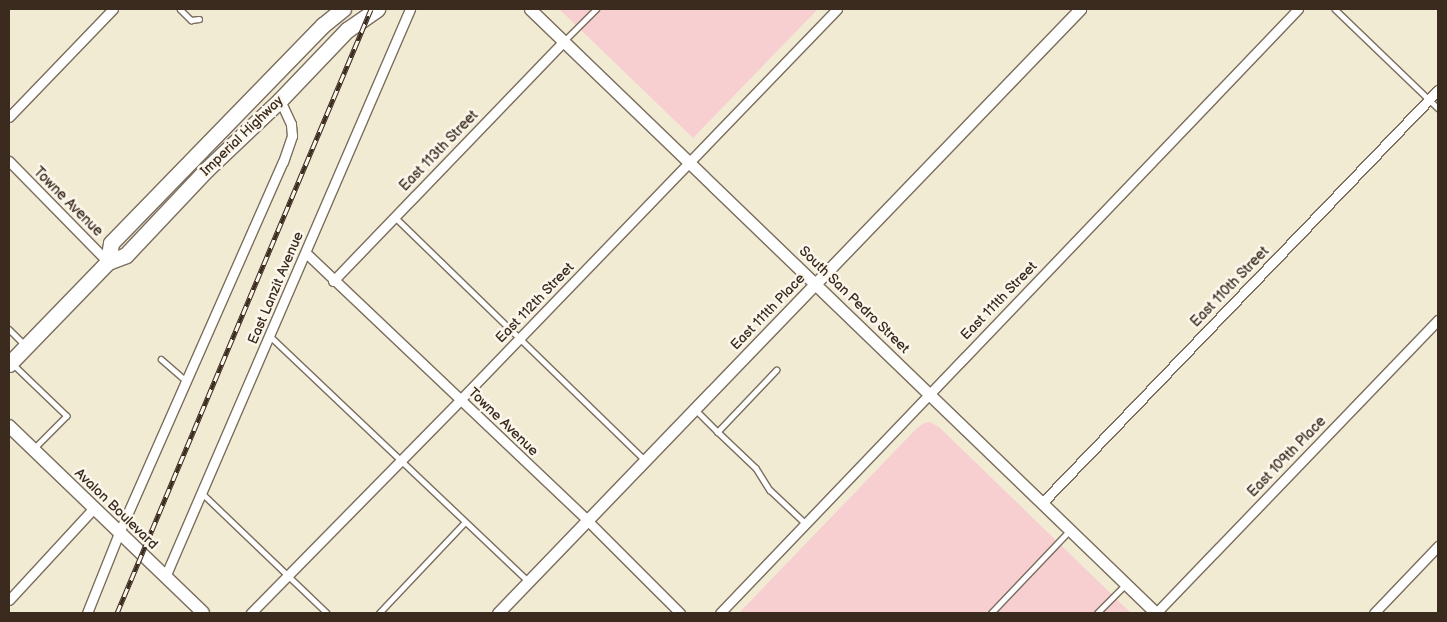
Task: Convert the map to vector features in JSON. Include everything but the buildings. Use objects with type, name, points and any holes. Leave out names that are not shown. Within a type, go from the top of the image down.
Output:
[{"type":"main road","name":"Imperial Highway","points":[[108,262],[111,243],[329,18],[342,9]]},
{"type":"main road","name":"Imperial Highway","points":[[10,363],[108,262],[126,255],[206,170],[280,100],[347,30],[377,9]]},
{"type":"main road","points":[[280,100],[279,88],[313,54],[329,18]]},
{"type":"main road","name":"Avalon Boulevard","points":[[10,429],[203,613]]},
{"type":"street","points":[[9,117],[113,9]]},
{"type":"street","name":"East Lanzit Avenue","points":[[165,577],[306,254],[410,9]]},
{"type":"street","name":"South San Pedro Street","points":[[530,9],[1156,613]]},
{"type":"street","name":"East 112th Street","points":[[256,612],[288,576],[837,9]]},
{"type":"street","name":"East 111th Place","points":[[498,613],[1080,9]]},
{"type":"street","name":"East 111th Street","points":[[720,613],[1298,9]]},
{"type":"street","name":"East 113th Street","points":[[334,281],[564,41]]},
{"type":"street","name":"East 110th Street","points":[[1042,503],[1438,90]]},
{"type":"street","points":[[87,613],[119,533],[283,162],[292,136],[291,124],[280,100]]},
{"type":"street","name":"Towne Avenue","points":[[9,161],[108,262]]},
{"type":"street","name":"Towne Avenue","points":[[306,254],[588,521],[680,613]]},
{"type":"street","name":"East 109th Place","points":[[1156,613],[1438,320]]},
{"type":"street","points":[[9,600],[94,508]]},
{"type":"street","points":[[1374,613],[1438,546]]},
{"type":"lane","points":[[180,9],[191,20],[199,19]]},
{"type":"lane","points":[[587,9],[592,13]]},
{"type":"lane","points":[[564,41],[596,9]]},
{"type":"lane","points":[[1334,9],[1438,108]]},
{"type":"lane","points":[[395,217],[645,460]]},
{"type":"lane","points":[[9,330],[27,346]]},
{"type":"lane","points":[[270,336],[528,582]]},
{"type":"lane","points":[[160,359],[186,380]]},
{"type":"lane","points":[[10,363],[66,416],[33,450]]},
{"type":"lane","points":[[718,432],[777,370]]},
{"type":"lane","points":[[695,409],[756,468],[770,490],[805,523]]},
{"type":"lane","points":[[201,492],[327,613]]},
{"type":"lane","points":[[379,613],[465,522]]},
{"type":"lane","points":[[991,613],[1070,530]]},
{"type":"lane","points":[[1097,613],[1126,584]]},
{"type":"shaded area","points":[[559,9],[818,9],[693,138]]},
{"type":"shaded area","points":[[930,422],[939,427],[1131,613],[739,613],[916,429],[924,423]]},
{"type":"railway","points":[[117,613],[371,9]]}]
